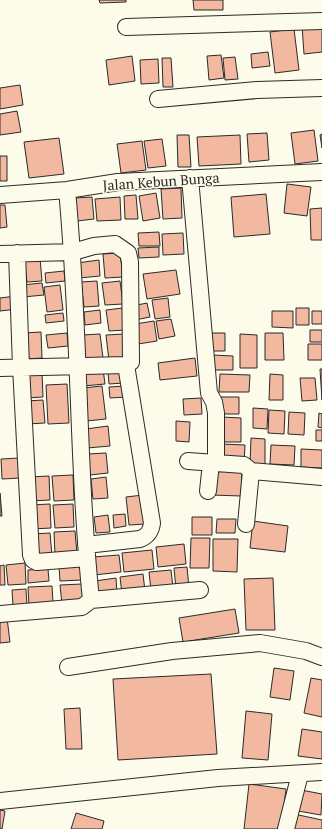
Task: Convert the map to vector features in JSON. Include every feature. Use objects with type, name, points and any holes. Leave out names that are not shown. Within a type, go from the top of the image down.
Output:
[{"type":"street","points":[[126,27],[322,21]]},
{"type":"street","points":[[158,99],[257,90],[322,88]]},
{"type":"street","name":"Jalan Kebun Bunga","points":[[0,195],[67,190],[118,182],[322,172]]},
{"type":"street","points":[[190,178],[209,394],[214,402],[216,412],[214,463],[208,491]]},
{"type":"street","points":[[67,190],[73,252],[86,552],[91,600]]},
{"type":"street","points":[[0,254],[73,252],[94,246],[115,244],[128,253],[131,362],[126,365],[0,368]]},
{"type":"street","points":[[17,254],[20,367],[32,558],[40,562],[140,539],[146,537],[151,529],[152,523],[126,365]]},
{"type":"street","points":[[188,461],[244,465],[251,471],[322,477]]},
{"type":"street","points":[[246,524],[251,471]]},
{"type":"street","points":[[0,614],[82,607],[91,600],[200,590]]},
{"type":"street","points":[[68,667],[172,651],[260,643],[306,651],[322,657]]},
{"type":"street","points":[[0,801],[218,778],[322,772]]},
{"type":"street","points":[[286,829],[300,774]]},
{"type":"building","points":[[99,0],[126,0],[126,2],[100,3]]},
{"type":"building","points":[[193,0],[223,0],[223,10],[194,10]]},
{"type":"building","points":[[322,25],[322,52],[304,54],[302,26]]},
{"type":"building","points":[[294,29],[299,70],[275,73],[270,32]]},
{"type":"building","points":[[268,52],[270,66],[252,68],[251,54]]},
{"type":"building","points":[[221,55],[224,78],[209,80],[207,56]]},
{"type":"building","points":[[132,56],[135,81],[109,85],[106,60]]},
{"type":"building","points":[[235,57],[238,79],[225,80],[223,58]]},
{"type":"building","points":[[162,58],[171,58],[173,87],[163,87]]},
{"type":"building","points":[[158,59],[159,83],[141,84],[140,60]]},
{"type":"building","points":[[20,85],[23,105],[0,109],[0,88]]},
{"type":"building","points":[[17,111],[21,132],[0,135],[0,114]]},
{"type":"building","points":[[314,130],[318,161],[295,164],[291,133]]},
{"type":"building","points":[[267,133],[269,160],[249,162],[247,134]]},
{"type":"building","points":[[322,134],[322,148],[320,135]]},
{"type":"building","points":[[177,135],[189,135],[191,167],[178,167]]},
{"type":"building","points":[[240,135],[241,164],[199,166],[197,137]]},
{"type":"building","points":[[59,138],[64,174],[29,178],[24,142]]},
{"type":"building","points":[[162,139],[166,166],[148,168],[144,141]]},
{"type":"building","points":[[142,141],[146,170],[121,173],[117,144]]},
{"type":"building","points":[[0,156],[7,156],[7,181],[0,181]]},
{"type":"building","points":[[287,184],[311,187],[307,216],[284,213]]},
{"type":"building","points":[[181,188],[182,218],[163,219],[161,189]]},
{"type":"building","points":[[156,193],[160,218],[143,221],[139,196]]},
{"type":"building","points":[[266,194],[270,234],[234,237],[231,197]]},
{"type":"building","points":[[136,195],[138,219],[125,219],[124,196]]},
{"type":"building","points":[[92,197],[94,219],[77,221],[75,198]]},
{"type":"building","points":[[120,197],[121,220],[97,221],[95,199]]},
{"type":"building","points":[[0,205],[5,205],[7,227],[0,228]]},
{"type":"building","points":[[322,208],[322,240],[311,240],[310,209]]},
{"type":"building","points":[[159,232],[160,246],[139,246],[138,233]]},
{"type":"building","points":[[183,233],[184,254],[163,255],[162,234]]},
{"type":"building","points":[[159,247],[159,257],[139,258],[138,248]]},
{"type":"building","points":[[120,253],[123,277],[105,278],[103,254]]},
{"type":"building","points":[[40,258],[42,281],[27,282],[24,260]]},
{"type":"building","points":[[99,260],[100,276],[79,278],[77,263]]},
{"type":"building","points":[[176,270],[180,294],[147,299],[143,274]]},
{"type":"building","points":[[64,271],[65,281],[46,283],[45,273]]},
{"type":"building","points":[[97,281],[99,306],[84,307],[81,282]]},
{"type":"building","points":[[120,281],[123,304],[105,305],[102,283]]},
{"type":"building","points":[[42,283],[44,295],[23,297],[22,285]]},
{"type":"building","points":[[60,285],[63,310],[47,312],[44,287]]},
{"type":"building","points":[[16,296],[17,309],[0,311],[0,298]]},
{"type":"building","points":[[168,298],[170,317],[155,319],[152,300]]},
{"type":"building","points":[[147,303],[150,317],[135,320],[132,306]]},
{"type":"building","points":[[123,308],[125,330],[109,331],[106,310]]},
{"type":"building","points":[[296,308],[309,308],[309,325],[296,325]]},
{"type":"building","points":[[100,310],[101,323],[85,325],[84,312]]},
{"type":"building","points":[[272,311],[293,311],[293,328],[272,327]]},
{"type":"building","points":[[312,311],[322,311],[322,324],[312,324]]},
{"type":"building","points":[[63,313],[64,321],[46,323],[45,315]]},
{"type":"building","points":[[171,319],[175,336],[159,339],[156,321]]},
{"type":"building","points":[[154,321],[157,341],[138,344],[135,324]]},
{"type":"building","points":[[310,330],[322,330],[322,342],[310,342]]},
{"type":"building","points":[[41,332],[42,358],[26,359],[24,333]]},
{"type":"building","points":[[67,333],[68,346],[48,348],[46,335]]},
{"type":"building","points":[[208,333],[225,333],[225,351],[208,351]]},
{"type":"building","points":[[265,333],[283,333],[284,360],[265,360]]},
{"type":"building","points":[[100,334],[103,358],[85,360],[82,335]]},
{"type":"building","points":[[125,334],[128,359],[109,361],[106,335]]},
{"type":"building","points":[[240,334],[257,335],[257,368],[240,368]]},
{"type":"building","points":[[308,344],[322,344],[322,360],[308,360]]},
{"type":"building","points":[[213,355],[233,356],[233,370],[213,370]]},
{"type":"building","points":[[195,358],[197,376],[160,380],[158,363]]},
{"type":"building","points":[[103,369],[105,384],[83,386],[82,371]]},
{"type":"building","points":[[320,369],[322,369],[322,400]]},
{"type":"building","points":[[122,370],[124,383],[109,384],[108,372]]},
{"type":"building","points":[[26,373],[42,373],[43,397],[27,398]]},
{"type":"building","points":[[220,374],[250,375],[249,392],[219,392]]},
{"type":"building","points":[[270,374],[283,375],[283,400],[269,400]]},
{"type":"building","points":[[300,378],[315,378],[317,400],[302,401]]},
{"type":"building","points":[[67,384],[69,423],[48,424],[46,385]]},
{"type":"building","points":[[102,386],[106,419],[86,421],[83,388]]},
{"type":"building","points":[[124,386],[126,397],[110,398],[109,387]]},
{"type":"building","points":[[220,397],[239,397],[239,414],[220,414]]},
{"type":"building","points":[[201,398],[202,414],[184,415],[183,399]]},
{"type":"building","points":[[43,400],[45,423],[27,424],[26,401]]},
{"type":"building","points":[[253,408],[268,409],[267,429],[253,428]]},
{"type":"building","points":[[269,410],[285,411],[284,434],[268,433]]},
{"type":"building","points":[[289,412],[305,413],[304,435],[288,434]]},
{"type":"building","points":[[319,413],[322,414],[322,428],[318,427]]},
{"type":"building","points":[[221,417],[241,418],[241,442],[221,442]]},
{"type":"building","points":[[176,421],[190,422],[189,442],[176,441]]},
{"type":"building","points":[[108,426],[110,446],[87,448],[86,429]]},
{"type":"building","points":[[316,430],[322,430],[322,441],[316,441]]},
{"type":"building","points":[[251,438],[265,439],[265,466],[250,465]]},
{"type":"building","points":[[221,444],[245,445],[244,464],[221,463]]},
{"type":"building","points":[[271,445],[295,446],[294,465],[270,464]]},
{"type":"building","points":[[301,449],[322,450],[322,468],[301,467]]},
{"type":"building","points":[[106,453],[108,473],[90,475],[88,454]]},
{"type":"building","points":[[19,458],[20,478],[2,479],[1,459]]},
{"type":"building","points":[[213,468],[242,469],[241,496],[212,495]]},
{"type":"building","points":[[73,475],[74,500],[54,501],[52,476]]},
{"type":"building","points":[[49,476],[50,500],[30,501],[29,477]]},
{"type":"building","points":[[106,477],[108,498],[93,499],[91,479]]},
{"type":"building","points":[[0,493],[2,516],[0,516]]},
{"type":"building","points":[[143,495],[146,524],[129,525],[126,497]]},
{"type":"building","points":[[50,504],[51,528],[32,529],[30,505]]},
{"type":"building","points":[[73,504],[74,527],[55,528],[53,505]]},
{"type":"building","points":[[125,514],[126,526],[114,528],[113,515]]},
{"type":"building","points":[[108,515],[110,532],[96,533],[94,517]]},
{"type":"building","points":[[192,517],[212,517],[212,535],[192,535]]},
{"type":"building","points":[[217,519],[236,519],[235,533],[216,533]]},
{"type":"building","points":[[253,521],[288,526],[285,552],[250,548]]},
{"type":"building","points":[[75,531],[77,554],[55,555],[54,532]]},
{"type":"building","points":[[50,533],[52,556],[35,557],[33,534]]},
{"type":"building","points":[[191,538],[210,538],[209,568],[190,568]]},
{"type":"building","points":[[213,539],[238,539],[237,572],[213,571]]},
{"type":"building","points":[[184,544],[186,564],[158,567],[156,547]]},
{"type":"building","points":[[152,550],[154,569],[124,572],[122,553]]},
{"type":"building","points":[[119,555],[121,572],[94,575],[93,557]]},
{"type":"building","points":[[25,563],[26,584],[8,585],[6,565]]},
{"type":"building","points":[[80,564],[82,580],[60,581],[59,566]]},
{"type":"building","points":[[4,565],[5,585],[0,585],[0,566]]},
{"type":"building","points":[[187,567],[189,588],[176,589],[174,568]]},
{"type":"building","points":[[48,569],[49,581],[28,583],[28,570]]},
{"type":"building","points":[[171,570],[173,588],[151,590],[149,572]]},
{"type":"building","points":[[143,574],[145,591],[122,594],[120,577]]},
{"type":"building","points":[[116,578],[117,595],[96,597],[95,581]]},
{"type":"building","points":[[273,578],[275,630],[246,630],[244,579]]},
{"type":"building","points":[[82,584],[83,603],[62,604],[60,585]]},
{"type":"building","points":[[52,586],[53,603],[29,605],[28,587]]},
{"type":"building","points":[[26,589],[27,606],[13,606],[12,590]]},
{"type":"building","points":[[235,609],[239,633],[183,642],[179,618]]},
{"type":"building","points":[[0,618],[7,618],[10,642],[0,643]]},
{"type":"building","points":[[274,668],[294,671],[290,700],[270,697]]},
{"type":"building","points":[[211,674],[217,754],[118,760],[113,679]]},
{"type":"building","points":[[311,678],[322,680],[322,717],[304,713]]},
{"type":"building","points":[[80,708],[82,749],[66,749],[64,709]]},
{"type":"building","points":[[246,711],[272,714],[268,760],[242,758]]},
{"type":"building","points":[[302,729],[322,732],[322,759],[298,756]]},
{"type":"building","points":[[249,784],[286,789],[281,829],[244,829]]},
{"type":"building","points":[[301,790],[322,794],[321,815],[298,811]]},
{"type":"building","points":[[0,810],[5,811],[2,829],[0,829]]},
{"type":"building","points":[[76,813],[104,821],[102,829],[71,829]]},
{"type":"building","points":[[294,814],[322,820],[322,829],[291,829]]}]
